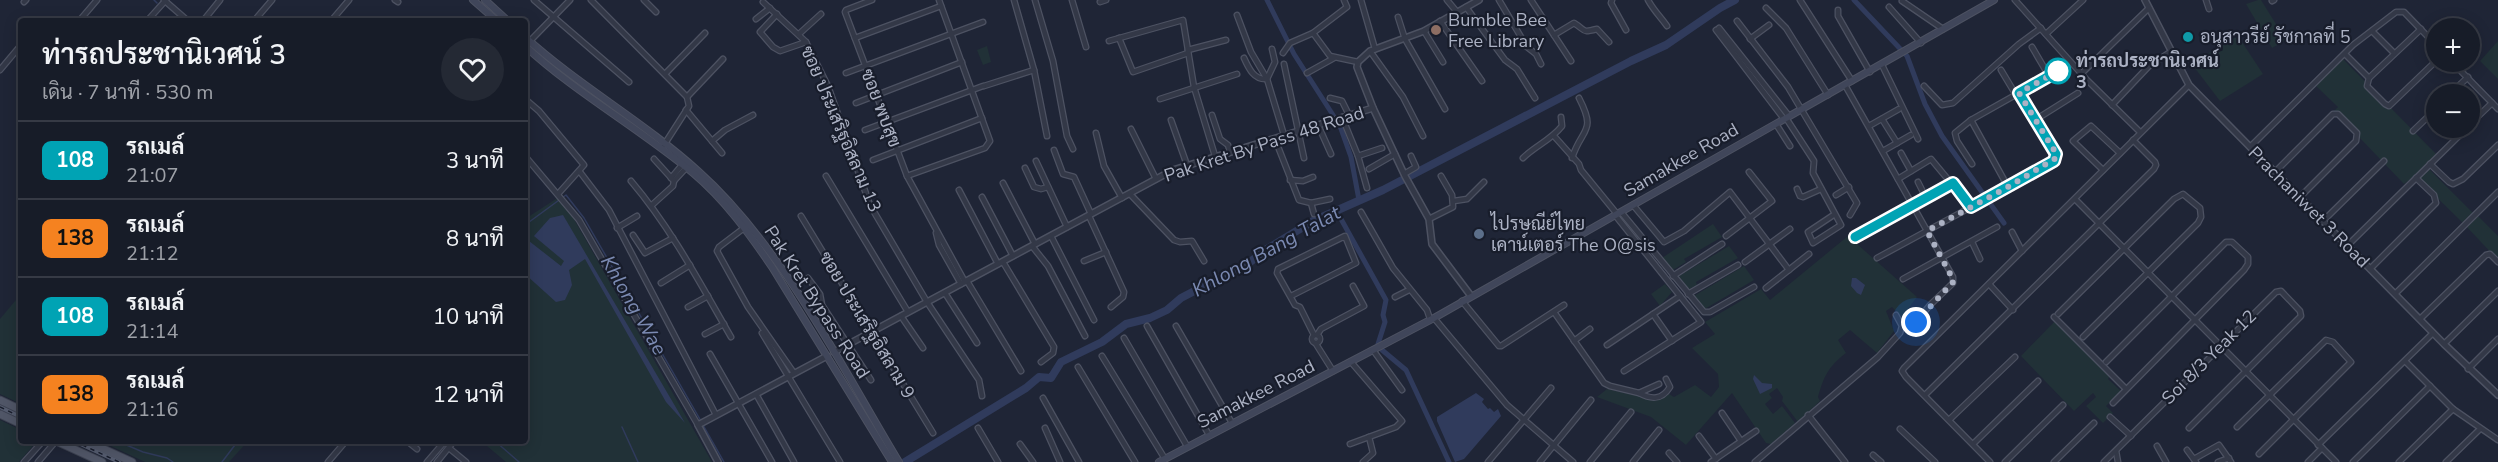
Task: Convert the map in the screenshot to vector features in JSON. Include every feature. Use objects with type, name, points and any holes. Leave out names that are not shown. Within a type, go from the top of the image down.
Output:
[{"type":"main road","points":[[473,0],[494,18]]},
{"type":"main road","points":[[485,0],[505,18]]},
{"type":"main road","name":"Samakkee Road","points":[[1162,460],[1351,362],[1462,301],[1994,0]]},
{"type":"main road","name":"Pak Kret Bypass Road","points":[[528,44],[697,170],[729,202],[774,258],[896,461]]},
{"type":"main road","name":"Pak Kret Bypass Road","points":[[528,45],[684,166],[726,206],[772,267],[831,354]]},
{"type":"main road","points":[[0,400],[18,409]]},
{"type":"main road","points":[[0,414],[18,423]]},
{"type":"main road","points":[[63,444],[102,462]]},
{"type":"main road","points":[[93,444],[132,462]]},
{"type":"street","points":[[82,18],[97,0]]},
{"type":"street","points":[[150,18],[165,0],[185,18]]},
{"type":"street","points":[[205,18],[220,0]]},
{"type":"street","points":[[257,18],[272,0]]},
{"type":"street","points":[[334,18],[349,0]]},
{"type":"street","points":[[534,0],[629,82]]},
{"type":"street","points":[[528,41],[570,0]]},
{"type":"street","points":[[591,0],[687,97],[689,103],[686,110],[664,145]]},
{"type":"street","points":[[644,0],[656,12]]},
{"type":"street","name":"ซอย พบสุข","points":[[872,0],[845,11],[907,176],[935,231],[939,245],[1021,371]]},
{"type":"street","points":[[907,176],[985,148],[989,138],[939,0]]},
{"type":"street","points":[[1014,0],[1034,70],[1047,136]]},
{"type":"street","points":[[1035,0],[1053,61],[1067,136],[1073,149]]},
{"type":"street","points":[[1072,0],[1086,47]]},
{"type":"street","points":[[1286,48],[1313,33],[1347,7],[1344,0]]},
{"type":"street","points":[[1362,0],[1372,50],[1403,97],[1423,135]]},
{"type":"street","points":[[1448,0],[1457,12]]},
{"type":"street","points":[[1313,33],[1328,54],[1334,58],[1358,62],[1372,50],[1424,31],[1479,0]]},
{"type":"street","points":[[1499,0],[1527,47],[1536,54],[1540,64]]},
{"type":"street","points":[[1531,0],[1571,61]]},
{"type":"street","points":[[1612,0],[1611,3],[1626,30]]},
{"type":"street","points":[[1648,0],[1655,14],[1659,15],[1667,26]]},
{"type":"street","points":[[1800,0],[1852,81]]},
{"type":"street","points":[[2015,0],[2140,132]]},
{"type":"street","points":[[2046,34],[2083,0]]},
{"type":"street","name":"Prachaniwet 3 Road","points":[[2145,0],[2189,85],[2468,369],[2497,392]]},
{"type":"street","points":[[2206,0],[2209,9]]},
{"type":"street","points":[[1902,1],[1943,29]]},
{"type":"street","name":"ซอย ประเสริฐอิสลาม 13","points":[[764,2],[806,42],[828,86],[870,205],[927,302],[979,380],[982,396]]},
{"type":"street","points":[[855,38],[941,6]]},
{"type":"street","points":[[1466,7],[1505,60],[1517,69],[1535,98]]},
{"type":"street","points":[[1888,7],[1921,43]]},
{"type":"street","points":[[756,19],[770,8]]},
{"type":"street","points":[[1766,8],[1786,28],[1828,95]]},
{"type":"street","points":[[2082,73],[2149,8]]},
{"type":"street","points":[[1838,10],[1838,16],[1870,72]]},
{"type":"street","points":[[2250,147],[2345,54],[2396,12],[2401,11],[2426,34]]},
{"type":"street","points":[[777,14],[760,32],[773,47],[780,51],[806,42]]},
{"type":"street","points":[[799,34],[820,14]]},
{"type":"street","points":[[1237,15],[1251,52],[1267,80],[1284,135]]},
{"type":"street","points":[[1398,17],[1405,39],[1445,109]]},
{"type":"street","points":[[1109,41],[1183,20],[1194,87],[1215,156]]},
{"type":"street","points":[[1440,21],[1482,81]]},
{"type":"street","points":[[1737,21],[1788,87],[1849,187],[1857,203],[1850,215]]},
{"type":"street","points":[[846,73],[984,22]]},
{"type":"street","points":[[1554,35],[1574,23],[1588,33],[1597,28],[1610,42]]},
{"type":"street","points":[[1750,39],[1769,26]]},
{"type":"street","points":[[1924,86],[1942,105],[1953,104],[2019,44],[2041,28]]},
{"type":"street","points":[[1718,29],[1787,118],[1814,161],[1813,173],[1835,214],[1840,226],[1813,243],[1808,232],[1835,214]]},
{"type":"street","points":[[2421,29],[2369,78],[2367,86],[2387,106],[2392,104],[2426,71]]},
{"type":"street","points":[[1424,31],[1443,62]]},
{"type":"street","points":[[2372,31],[2394,53]]},
{"type":"street","points":[[665,74],[705,33]]},
{"type":"street","points":[[1119,38],[1133,72],[1226,40]]},
{"type":"street","points":[[2032,46],[2049,76]]},
{"type":"street","points":[[0,70],[18,49]]},
{"type":"street","points":[[1267,80],[1275,62],[1272,49]]},
{"type":"street","points":[[2112,105],[2149,66],[2172,51]]},
{"type":"street","points":[[2345,54],[2369,78]]},
{"type":"street","points":[[1244,58],[1254,75],[1261,80],[1267,80]]},
{"type":"street","points":[[1307,73],[1334,58]]},
{"type":"street","points":[[687,97],[723,60]]},
{"type":"street","points":[[856,103],[962,62]]},
{"type":"street","name":"Pak Kret By Pass 48 Road","points":[[700,423],[1156,179],[1187,165],[1373,108],[1357,67],[1358,62]]},
{"type":"street","points":[[1284,64],[1304,158]]},
{"type":"street","points":[[1882,64],[1918,140]]},
{"type":"street","points":[[1877,258],[2008,187],[2056,158],[2054,150],[2001,69]]},
{"type":"street","points":[[866,130],[972,89],[1034,70]]},
{"type":"street","points":[[1972,164],[1955,138],[1955,133],[1971,120],[2058,71]]},
{"type":"street","points":[[2463,72],[2498,109]]},
{"type":"street","points":[[1160,99],[1237,74]]},
{"type":"street","points":[[2461,84],[2468,77]]},
{"type":"street","points":[[1845,85],[1953,279],[1953,283],[1916,322]]},
{"type":"street","points":[[1990,462],[1904,375],[1904,368],[2189,85]]},
{"type":"street","points":[[2035,120],[2078,93]]},
{"type":"street","points":[[1572,158],[1578,142],[1587,131],[1588,114],[1579,98]]},
{"type":"street","points":[[1330,99],[1342,101],[1349,115]]},
{"type":"street","points":[[528,102],[539,111],[584,164],[584,168],[561,197]]},
{"type":"street","points":[[2480,115],[2492,103]]},
{"type":"street","points":[[1373,108],[1429,219],[1432,244],[1471,296]]},
{"type":"street","points":[[686,110],[722,153]]},
{"type":"street","points":[[1869,126],[1899,110]]},
{"type":"street","points":[[2275,172],[2334,114],[2340,115],[2357,133],[2356,141],[2300,197]]},
{"type":"street","points":[[712,141],[725,130],[753,115]]},
{"type":"street","points":[[1212,115],[1220,139],[1228,145],[1230,152]]},
{"type":"street","points":[[1523,158],[1542,142],[1554,136],[1562,126],[1561,117]]},
{"type":"street","points":[[873,160],[982,118]]},
{"type":"street","points":[[1338,119],[1358,156],[1367,188]]},
{"type":"street","points":[[1882,119],[1897,143]]},
{"type":"street","points":[[2413,131],[2426,119]]},
{"type":"street","points":[[1171,120],[1187,165]]},
{"type":"street","points":[[1971,120],[2008,187]]},
{"type":"street","points":[[1776,124],[1790,146]]},
{"type":"street","points":[[1318,125],[1331,154]]},
{"type":"street","points":[[2073,141],[2091,126],[2120,153]]},
{"type":"street","points":[[1131,129],[1156,179]]},
{"type":"street","points":[[1096,133],[1104,166],[1122,198]]},
{"type":"street","points":[[1883,151],[1911,135]]},
{"type":"street","points":[[2067,135],[2103,170]]},
{"type":"street","points":[[1554,136],[1618,214],[1706,313],[1754,287]]},
{"type":"street","points":[[2347,246],[2457,138]]},
{"type":"street","points":[[1275,139],[1299,200],[1311,203],[1330,199]]},
{"type":"street","points":[[1925,395],[2013,310],[2156,165],[2133,140]]},
{"type":"street","points":[[2430,164],[2453,184],[2463,179],[2498,145]]},
{"type":"street","points":[[1358,156],[1382,148]]},
{"type":"street","points":[[1054,150],[1063,174],[1074,177],[1124,292],[1111,307]]},
{"type":"street","points":[[1901,153],[1911,171]]},
{"type":"street","points":[[1369,170],[1395,154]]},
{"type":"street","points":[[1405,175],[1416,167],[1411,156]]},
{"type":"street","points":[[528,159],[579,220],[700,423],[718,462]]},
{"type":"street","points":[[651,205],[673,186],[672,180],[654,159]]},
{"type":"street","points":[[1898,179],[1931,159],[1971,207]]},
{"type":"street","points":[[1036,161],[1067,227]]},
{"type":"street","points":[[2322,221],[2384,161]]},
{"type":"street","points":[[672,180],[684,166]]},
{"type":"street","points":[[1025,168],[1034,187],[1041,189],[1048,187]]},
{"type":"street","points":[[580,172],[609,210],[699,378],[716,415]]},
{"type":"street","points":[[1726,237],[1772,201],[1749,172]]},
{"type":"street","points":[[826,176],[908,312]]},
{"type":"street","points":[[1429,219],[1453,207],[1454,201],[1441,176]]},
{"type":"street","points":[[1290,180],[1303,181],[1313,177]]},
{"type":"street","points":[[2370,269],[2436,203],[2434,195],[2416,178]]},
{"type":"street","points":[[631,181],[673,237],[731,337]]},
{"type":"street","points":[[1454,201],[1467,199],[1484,182]]},
{"type":"street","points":[[1918,182],[1925,196]]},
{"type":"street","points":[[1003,183],[1084,336]]},
{"type":"street","points":[[1855,237],[1912,203],[1953,183]]},
{"type":"street","points":[[1836,195],[1849,187]]},
{"type":"street","points":[[1797,189],[1803,197],[1821,189]]},
{"type":"street","points":[[959,190],[1000,263],[1053,344],[1053,353],[1041,362]]},
{"type":"street","points":[[1633,206],[1664,242],[1684,231],[1730,192],[1789,270]]},
{"type":"street","points":[[2395,294],[2498,192]]},
{"type":"street","points":[[1130,194],[1174,240],[1192,241],[1204,261]]},
{"type":"street","points":[[2083,337],[2198,223],[2201,217],[2200,208],[2187,196],[2179,195],[2056,315],[2126,389]]},
{"type":"street","points":[[982,197],[1013,256]]},
{"type":"street","points":[[2075,199],[2336,462]]},
{"type":"street","points":[[1311,203],[1314,214]]},
{"type":"street","points":[[1361,212],[1393,268],[1431,318],[1507,405],[1573,462]]},
{"type":"street","points":[[1618,214],[1701,322],[1624,371]]},
{"type":"street","points":[[617,228],[637,216]]},
{"type":"street","name":"ซอย ประเสริฐอิสลาม 9","points":[[801,216],[933,433]]},
{"type":"street","points":[[1903,279],[1997,227]]},
{"type":"street","points":[[744,228],[718,247],[717,252],[840,462]]},
{"type":"street","points":[[1745,262],[1790,229]]},
{"type":"street","points":[[2012,231],[2022,251]]},
{"type":"street","points":[[633,235],[645,253],[673,237]]},
{"type":"street","points":[[1051,236],[1094,320]]},
{"type":"street","points":[[1293,295],[1356,263],[1345,236],[1278,269],[1278,276],[1293,295],[1300,303],[1299,307],[1321,340],[1316,344],[1333,371]]},
{"type":"street","points":[[1971,242],[1980,259]]},
{"type":"street","points":[[2106,362],[2226,242],[2232,242],[2248,257],[2248,264],[2244,270],[2113,403]]},
{"type":"street","points":[[1673,276],[1722,244]]},
{"type":"street","points":[[1084,261],[1106,252]]},
{"type":"street","points":[[1766,288],[1809,254]]},
{"type":"street","points":[[2420,320],[2487,254],[2498,262]]},
{"type":"street","points":[[661,283],[690,265]]},
{"type":"street","points":[[1688,294],[1738,265]]},
{"type":"street","points":[[808,278],[820,294],[822,305],[871,380]]},
{"type":"street","points":[[1989,284],[2013,310]]},
{"type":"street","points":[[1316,335],[1321,328],[1364,306],[1353,286]]},
{"type":"street","points":[[1395,297],[1409,290]]},
{"type":"street","name":"Soi 8/3 Yeak 12","points":[[2104,462],[2278,291],[2300,311],[2301,316],[2245,371]]},
{"type":"street","points":[[2444,344],[2498,291]]},
{"type":"street","points":[[945,293],[977,343]]},
{"type":"street","points":[[688,307],[708,296]]},
{"type":"street","points":[[1608,345],[1680,296]]},
{"type":"street","points":[[1462,301],[1498,346],[1504,345],[1564,305]]},
{"type":"street","points":[[1554,312],[1604,383],[1650,398],[1659,397],[1670,387],[1666,379]]},
{"type":"street","points":[[1653,314],[1672,341]]},
{"type":"street","points":[[1755,462],[1874,361],[1900,333],[1902,326],[1896,315]]},
{"type":"street","points":[[901,316],[923,348]]},
{"type":"street","points":[[705,334],[724,324]]},
{"type":"street","points":[[1147,326],[1209,435]]},
{"type":"street","points":[[1176,326],[1232,423]]},
{"type":"street","points":[[1574,341],[1590,329]]},
{"type":"street","points":[[762,333],[791,375]]},
{"type":"street","points":[[2308,462],[2320,446],[2433,333]]},
{"type":"street","points":[[1124,338],[1187,446]]},
{"type":"street","points":[[2468,369],[2498,339]]},
{"type":"street","points":[[2237,428],[2326,340],[2333,342],[2351,362],[2259,454]]},
{"type":"street","points":[[1373,350],[1402,390]]},
{"type":"street","points":[[710,354],[772,462]]},
{"type":"street","points":[[1102,356],[1162,460]]},
{"type":"street","points":[[1949,420],[2015,357]]},
{"type":"street","points":[[2405,361],[2453,410],[2498,440]]},
{"type":"street","points":[[1350,444],[1396,427],[1401,421],[1351,362]]},
{"type":"street","points":[[1078,367],[1135,462]]},
{"type":"street","points":[[2189,428],[2245,371]]},
{"type":"street","points":[[1973,444],[2038,381]]},
{"type":"street","points":[[1639,393],[1659,384]]},
{"type":"street","points":[[2353,462],[2430,386]]},
{"type":"street","points":[[1488,462],[1551,388]]},
{"type":"street","points":[[756,394],[794,462]]},
{"type":"street","points":[[1043,398],[1078,462]]},
{"type":"street","points":[[1540,462],[1591,400]]},
{"type":"street","points":[[2005,462],[2063,405]]},
{"type":"street","points":[[2399,462],[2453,410]]},
{"type":"street","points":[[1590,462],[1631,412]]},
{"type":"street","points":[[1722,413],[1741,441]]},
{"type":"street","points":[[1808,415],[1845,462]]},
{"type":"street","points":[[2110,417],[2131,436]]},
{"type":"street","points":[[2054,462],[2094,423]]},
{"type":"street","points":[[978,428],[998,462]]},
{"type":"street","points":[[1045,428],[1060,462]]},
{"type":"street","points":[[1900,429],[1935,462]]},
{"type":"street","points":[[2446,462],[2480,429]]},
{"type":"street","points":[[1633,462],[1659,430]]},
{"type":"street","points":[[1699,435],[1714,460],[1756,431]]},
{"type":"street","points":[[1363,462],[1373,453],[1369,437]]},
{"type":"street","points":[[24,462],[40,444]]},
{"type":"street","points":[[38,462],[53,444]]},
{"type":"street","points":[[331,461],[344,444]]},
{"type":"street","points":[[411,444],[417,449]]},
{"type":"street","points":[[427,462],[442,444]]},
{"type":"street","points":[[437,462],[452,444]]},
{"type":"street","points":[[1020,444],[1033,462]]},
{"type":"street","points":[[2187,450],[2195,460],[2219,445],[2230,460],[2218,462]]},
{"type":"street","points":[[2157,446],[2166,462]]},
{"type":"street","points":[[449,448],[466,462]]},
{"type":"street","points":[[2116,451],[2118,462]]},
{"type":"street","points":[[1669,453],[1677,462]]},
{"type":"street","points":[[1873,455],[1881,462]]},
{"type":"street","points":[[1762,456],[1766,462]]},
{"type":"shaded area","points":[[2261,0],[2286,40],[2272,48],[2246,4]]},
{"type":"shaded area","points":[[2238,36],[2263,74],[2220,101],[2191,63]]},
{"type":"shaded area","points":[[2498,41],[2498,79],[2480,61]]},
{"type":"shaded area","points":[[987,46],[991,62],[983,65],[977,50]]},
{"type":"shaded area","points":[[2343,59],[2436,154],[2426,166],[2474,214],[2464,224],[2415,176],[2404,184],[2334,111],[2338,107],[2316,86]]},
{"type":"shaded area","points":[[559,197],[571,214],[712,462],[506,462],[485,444],[528,444],[528,217]]},
{"type":"shaded area","points":[[2476,214],[2498,236],[2498,260],[2465,225]]},
{"type":"shaded area","points":[[1713,224],[1722,237],[1684,259],[1686,262],[1673,270],[1662,258]]},
{"type":"shaded area","points":[[1848,236],[1917,297],[1902,317],[1892,307],[1886,311],[1894,331],[1877,353],[1850,330],[1838,340],[1846,353],[1835,363],[1822,383],[1818,397],[1820,401],[1798,422],[1782,401],[1783,397],[1777,388],[1769,394],[1772,398],[1765,404],[1773,414],[1782,406],[1795,423],[1771,444],[1766,443],[1732,393],[1686,445],[1651,417],[1597,397],[1607,389],[1655,400],[1669,394],[1674,397],[1695,385],[1711,397],[1719,387],[1718,374],[1692,348],[1715,334],[1705,322],[1761,289],[1770,300]]},
{"type":"shaded area","points":[[1729,246],[1738,258],[1696,282],[1697,285],[1688,290],[1679,276]]},
{"type":"shaded area","points":[[1744,266],[1754,280],[1703,310],[1694,296]]},
{"type":"shaded area","points":[[1665,284],[1672,292],[1660,306],[1651,294]]},
{"type":"shaded area","points":[[18,298],[18,403],[0,394],[0,319]]},
{"type":"shaded area","points":[[2055,321],[2110,376],[2108,379],[2121,391],[2106,406],[2113,413],[2103,423],[2086,406],[2096,397],[2093,393],[2074,411],[2021,356]]},
{"type":"shaded area","points":[[0,420],[18,429],[18,444],[34,444],[19,462],[0,462]]},
{"type":"shaded area","points":[[106,444],[245,444],[229,462],[145,462]]},
{"type":"water","points":[[563,215],[685,423],[666,402],[585,259],[569,270],[572,285],[565,300],[556,302],[528,277],[529,241],[561,266],[564,261],[534,236],[550,218]]},
{"type":"water","points":[[1852,278],[1856,278],[1865,285],[1861,295],[1851,286]]},
{"type":"water","points":[[1754,375],[1762,383],[1772,384],[1772,388],[1760,394],[1753,379]]},
{"type":"water","points":[[1476,393],[1484,399],[1482,402],[1488,409],[1494,412],[1498,409],[1501,416],[1464,459],[1455,462],[1437,417]]},
{"type":"waterway","name":"Khlong Wae","points":[[154,0],[157,3]]},
{"type":"waterway","points":[[1267,0],[1294,54],[1340,126],[1351,157],[1359,200]]},
{"type":"waterway","name":"Khlong Bang Talat","points":[[905,462],[1026,388],[1039,377],[1051,378],[1061,362],[1102,342],[1126,324],[1150,318],[1167,310],[1181,298],[1250,262],[1313,221],[1383,190],[1666,45],[1735,0]]},
{"type":"waterway","points":[[1854,0],[1907,56],[1925,104],[1942,136],[2004,223]]},
{"type":"waterway","name":"Khlong Wae","points":[[528,223],[566,195],[584,218],[701,421]]},
{"type":"waterway","points":[[1336,210],[1386,300],[1383,315],[1385,322],[1378,344]]},
{"type":"waterway","points":[[1382,350],[1406,370],[1449,462]]},
{"type":"waterway","name":"Khlong Wae","points":[[703,425],[724,462]]},
{"type":"waterway","points":[[622,427],[638,462]]},
{"type":"waterway","points":[[124,444],[173,462]]},
{"type":"waterway","points":[[222,462],[236,444]]},
{"type":"waterway","points":[[498,444],[519,462]]},
{"type":"railway","points":[[0,407],[18,416]]},
{"type":"railway","points":[[80,444],[119,462]]},
{"type":"bus line","name":"108","points":[[1855,237],[1925,196],[1953,183],[1971,207],[2054,161],[2056,154],[2019,93],[2058,71]]},
{"type":"place","name":"Bumble Bee Free Library","points":[[1436,30]]},
{"type":"place","name":"อนุสาวรีย์ รัชกาลที่ 5","points":[[2188,37]]},
{"type":"place","name":"ท่ารถประชานิเวศน์ 3","points":[[2058,71]]},
{"type":"place","name":"ไปรษณีย์ไทย เคาน์เตอร์ The O@sis","points":[[1479,234]]},
{"type":"route","points":[[1916,322],[1954,281],[1927,231],[2056,158],[2054,150],[2019,93],[2058,71]]}]
